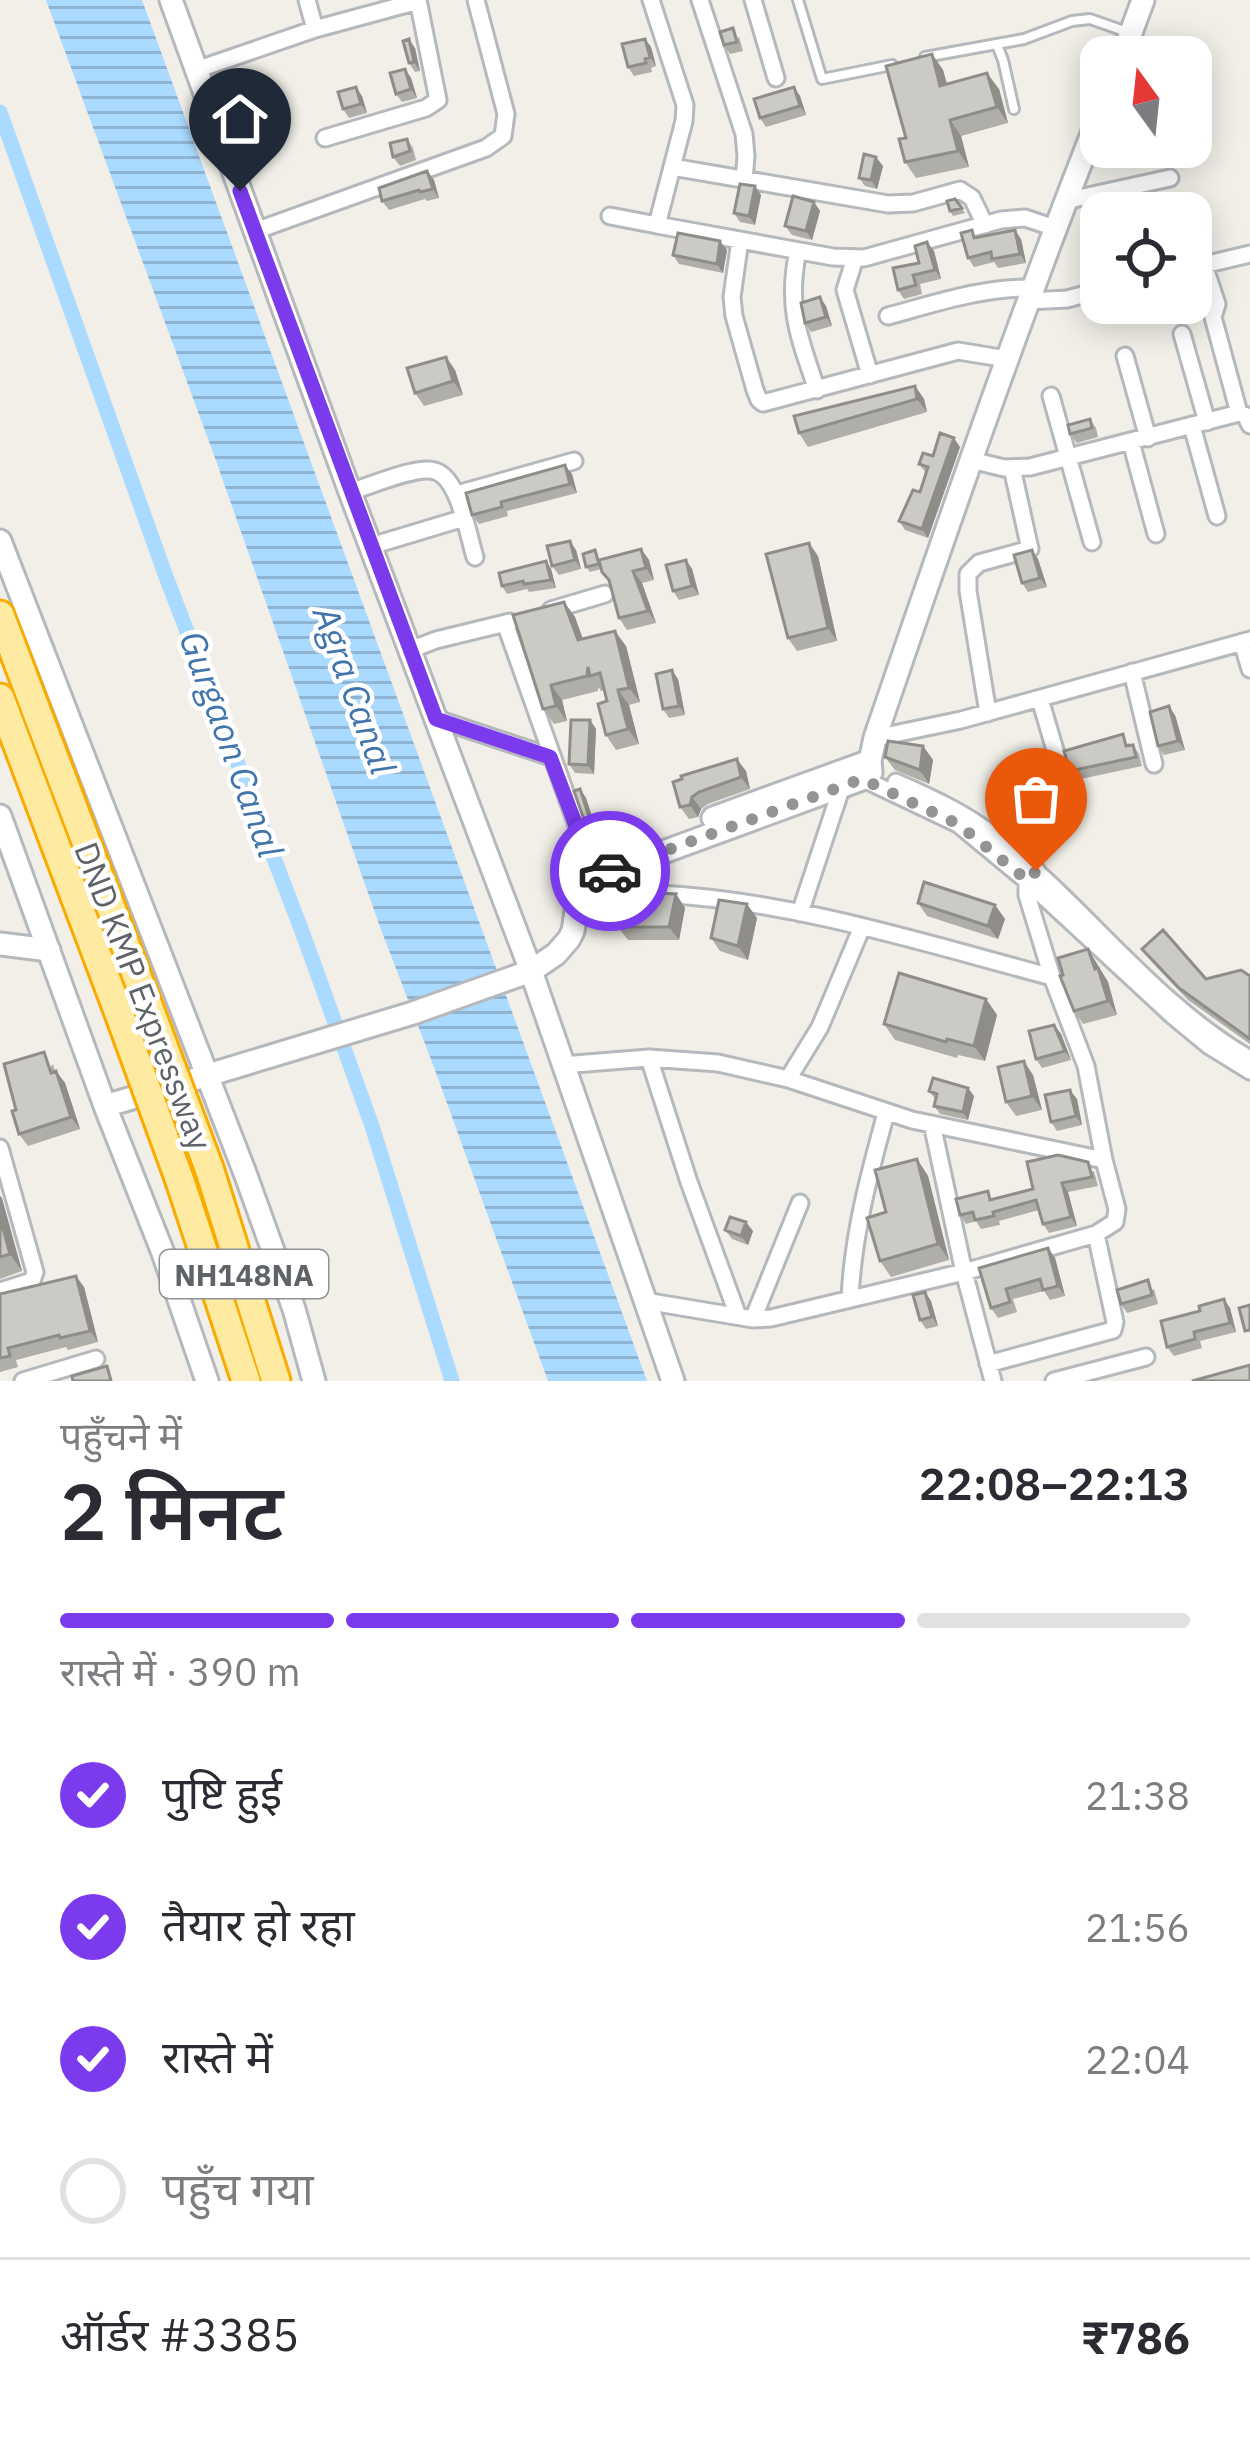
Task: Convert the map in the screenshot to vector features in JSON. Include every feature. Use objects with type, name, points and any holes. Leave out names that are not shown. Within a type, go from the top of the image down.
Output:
[{"type":"highway","name":"DND KMP Expressway","points":[[0,615],[209,1168],[276,1381]]},
{"type":"highway","name":"DND KMP Expressway","points":[[0,698],[180,1180],[246,1381]]},
{"type":"street","points":[[171,0],[436,719],[520,975],[562,1065],[673,1381]]},
{"type":"street","points":[[307,0],[315,29]]},
{"type":"street","points":[[196,70],[418,0],[438,100],[426,108],[325,138]]},
{"type":"street","points":[[255,231],[486,148],[503,136],[506,114],[476,0]]},
{"type":"street","points":[[652,0],[685,105],[657,225]]},
{"type":"street","points":[[700,0],[747,146],[743,181]]},
{"type":"street","points":[[753,0],[776,78]]},
{"type":"street","points":[[1130,36],[1143,0]]},
{"type":"street","points":[[800,914],[875,738],[970,460],[1080,164]]},
{"type":"street","points":[[672,167],[888,204],[960,190],[972,198],[985,225]]},
{"type":"street","points":[[1065,201],[1170,178]]},
{"type":"street","points":[[610,216],[864,259],[1025,218],[1055,228]]},
{"type":"street","points":[[740,240],[734,316],[763,403],[958,351],[1007,358]]},
{"type":"street","points":[[798,250],[792,278],[793,315],[817,390]]},
{"type":"street","points":[[1212,263],[1250,254]]},
{"type":"street","points":[[855,258],[845,290],[869,375]]},
{"type":"street","points":[[888,316],[1004,287],[1030,295],[1080,296]]},
{"type":"street","points":[[970,460],[1030,467],[1200,424],[1244,419],[1213,317],[1217,304],[1212,294]]},
{"type":"street","points":[[1182,334],[1217,516]]},
{"type":"street","points":[[1125,356],[1156,534]]},
{"type":"street","points":[[1052,396],[1092,542]]},
{"type":"street","points":[[457,494],[574,461]]},
{"type":"street","points":[[988,713],[968,574],[979,563],[1030,549],[1012,468]]},
{"type":"street","points":[[350,492],[430,470],[439,472],[457,494],[475,557]]},
{"type":"street","points":[[371,546],[464,518]]},
{"type":"street","points":[[0,541],[207,1076],[294,1309],[314,1381]]},
{"type":"street","points":[[410,650],[605,594]]},
{"type":"street","points":[[105,1106],[363,1029],[520,975],[556,954],[569,939],[586,878],[505,623]]},
{"type":"street","points":[[875,738],[988,713],[1246,641],[1250,669]]},
{"type":"street","points":[[1132,672],[1154,764]]},
{"type":"street","points":[[1040,699],[1066,791]]},
{"type":"street","points":[[436,719],[550,757]]},
{"type":"street","points":[[586,878],[857,772],[967,817],[1182,1011],[1250,1059]]},
{"type":"street","points":[[0,816],[207,1381]]},
{"type":"street","points":[[645,1301],[771,1318],[964,1272],[1096,1234],[1112,1225],[1118,1218],[1086,1066],[1052,977],[1028,895],[1032,876]]},
{"type":"street","points":[[1032,876],[1174,1017],[1250,1071]]},
{"type":"street","points":[[586,878],[862,926],[1052,977]]},
{"type":"street","points":[[788,1079],[820,1027],[862,926]]},
{"type":"street","points":[[0,944],[49,950]]},
{"type":"street","points":[[562,1065],[649,1058],[718,1064],[788,1079],[886,1113],[1104,1160]]},
{"type":"street","points":[[649,1058],[689,1182],[746,1317]]},
{"type":"street","points":[[850,1298],[858,1219],[886,1113]]},
{"type":"street","points":[[932,1124],[990,1373],[1113,1330],[1096,1234]]},
{"type":"street","points":[[0,1148],[35,1277],[0,1291]]},
{"type":"street","points":[[746,1317],[800,1203]]},
{"type":"street","points":[[1054,1381],[1146,1357]]},
{"type":"street","points":[[22,1381],[53,1377],[97,1359]]},
{"type":"lane","points":[[798,0],[823,79],[896,64]]},
{"type":"lane","points":[[917,59],[997,46],[1072,21],[1090,20],[1131,33]]},
{"type":"lane","points":[[997,46],[1015,109]]},
{"type":"water","name":"Agra Canal","points":[[46,0],[142,0],[647,1381],[548,1381]]},
{"type":"building","points":[[733,28],[737,42],[724,45],[720,32]]},
{"type":"building","points":[[409,39],[414,62],[409,63],[403,41]]},
{"type":"building","points":[[645,39],[650,57],[646,63],[628,67],[622,44]]},
{"type":"building","points":[[932,54],[940,86],[987,73],[997,107],[950,120],[958,151],[905,162],[899,139],[906,138],[886,66]]},
{"type":"building","points":[[405,69],[411,89],[396,94],[390,73]]},
{"type":"building","points":[[356,87],[361,104],[343,109],[338,92]]},
{"type":"building","points":[[794,87],[800,106],[760,118],[754,99]]},
{"type":"building","points":[[407,139],[410,151],[393,157],[390,143]]},
{"type":"building","points":[[864,154],[876,157],[871,180],[859,178]]},
{"type":"building","points":[[427,171],[433,189],[382,201],[379,188]]},
{"type":"building","points":[[740,184],[755,186],[749,216],[734,213]]},
{"type":"building","points":[[793,196],[814,202],[806,231],[785,226]]},
{"type":"building","points":[[955,199],[962,208],[950,211],[947,201]]},
{"type":"building","points":[[972,230],[974,238],[1015,230],[1020,254],[992,259],[991,252],[968,258],[961,233]]},
{"type":"building","points":[[678,233],[720,241],[717,264],[673,255]]},
{"type":"building","points":[[927,242],[935,270],[913,275],[916,285],[898,290],[893,268],[919,263],[915,246]]},
{"type":"building","points":[[820,297],[826,317],[805,323],[801,303]]},
{"type":"building","points":[[446,357],[453,381],[415,393],[407,368]]},
{"type":"building","points":[[915,386],[917,399],[799,433],[794,416]]},
{"type":"building","points":[[1090,419],[1092,428],[1070,434],[1068,425]]},
{"type":"building","points":[[940,433],[954,438],[922,529],[899,521],[913,490],[920,492],[928,467],[919,464],[923,453],[933,456]]},
{"type":"building","points":[[565,465],[570,484],[501,502],[502,507],[472,515],[466,493]]},
{"type":"building","points":[[570,541],[575,560],[552,566],[547,546]]},
{"type":"building","points":[[809,543],[828,628],[788,638],[766,554]]},
{"type":"building","points":[[641,549],[646,568],[633,571],[648,611],[619,618],[599,560]]},
{"type":"building","points":[[595,550],[599,564],[586,567],[583,554]]},
{"type":"building","points":[[1032,550],[1040,578],[1022,583],[1014,555]]},
{"type":"building","points":[[686,560],[692,586],[673,591],[666,565]]},
{"type":"building","points":[[546,561],[551,580],[502,586],[499,573]]},
{"type":"building","points":[[564,602],[578,640],[615,631],[629,688],[618,690],[628,729],[606,735],[598,704],[607,701],[600,673],[590,676],[588,667],[587,676],[551,685],[556,706],[543,709],[513,615]]},
{"type":"building","points":[[672,670],[679,706],[663,709],[656,674]]},
{"type":"building","points":[[1169,706],[1178,741],[1158,746],[1150,712]]},
{"type":"building","points":[[571,720],[590,720],[588,765],[569,764]]},
{"type":"building","points":[[1123,734],[1136,757],[1070,771],[1064,751]]},
{"type":"building","points":[[888,741],[923,746],[920,770],[885,757]]},
{"type":"building","points":[[737,759],[741,777],[699,792],[690,805],[680,807],[673,782]]},
{"type":"building","points":[[580,789],[592,826],[587,828],[574,791]]},
{"type":"building","points":[[924,882],[995,905],[988,926],[918,903]]},
{"type":"building","points":[[612,891],[676,894],[669,927],[618,927]]},
{"type":"building","points":[[719,900],[747,904],[738,946],[711,938]]},
{"type":"building","points":[[1163,930],[1206,979],[1241,970],[1250,976],[1250,1039],[1179,988],[1142,949]]},
{"type":"building","points":[[1088,949],[1108,1001],[1074,1011],[1058,958]]},
{"type":"building","points":[[899,973],[986,999],[974,1046],[884,1024]]},
{"type":"building","points":[[1054,1025],[1065,1051],[1036,1059],[1029,1031]]},
{"type":"building","points":[[44,1052],[51,1073],[56,1071],[71,1117],[19,1134],[4,1064]]},
{"type":"building","points":[[1024,1061],[1032,1096],[1006,1102],[998,1067]]},
{"type":"building","points":[[933,1078],[968,1088],[963,1112],[934,1106],[937,1094],[929,1091]]},
{"type":"building","points":[[1070,1090],[1076,1116],[1051,1122],[1045,1095]]},
{"type":"building","points":[[1058,1155],[1088,1162],[1092,1177],[1062,1183],[1071,1217],[1043,1224],[1036,1200],[975,1220],[973,1212],[960,1215],[956,1199],[988,1191],[990,1200],[1033,1189],[1027,1162]]},
{"type":"building","points":[[917,1159],[938,1244],[880,1261],[867,1218],[886,1212],[875,1170]]},
{"type":"building","points":[[730,1217],[746,1222],[741,1236],[725,1230]]},
{"type":"building","points":[[0,1218],[10,1254],[0,1257]]},
{"type":"building","points":[[1048,1248],[1058,1286],[1043,1290],[1040,1279],[1006,1289],[1010,1302],[991,1308],[979,1268]]},
{"type":"building","points":[[76,1276],[90,1331],[8,1348],[10,1356],[0,1358],[0,1294]]},
{"type":"building","points":[[1148,1280],[1152,1295],[1121,1304],[1117,1290]]},
{"type":"building","points":[[925,1292],[932,1317],[920,1320],[913,1295]]},
{"type":"building","points":[[1224,1299],[1230,1323],[1194,1332],[1195,1339],[1167,1347],[1161,1321]]},
{"type":"building","points":[[1250,1305],[1250,1330],[1245,1331],[1239,1308]]},
{"type":"building","points":[[1250,1365],[1250,1381],[1192,1381]]},
{"type":"building","points":[[107,1366],[111,1381],[73,1381],[72,1376]]},
{"type":"waterway","name":"Gurgaon Canal","points":[[0,112],[165,574],[371,1123],[452,1381]]},
{"type":"way so far","points":[[610,871],[862,779],[958,824],[1028,881],[1036,871]]},
{"type":"route","points":[[240,191],[436,719],[550,757],[592,868],[587,872],[598,876],[610,871]]}]
